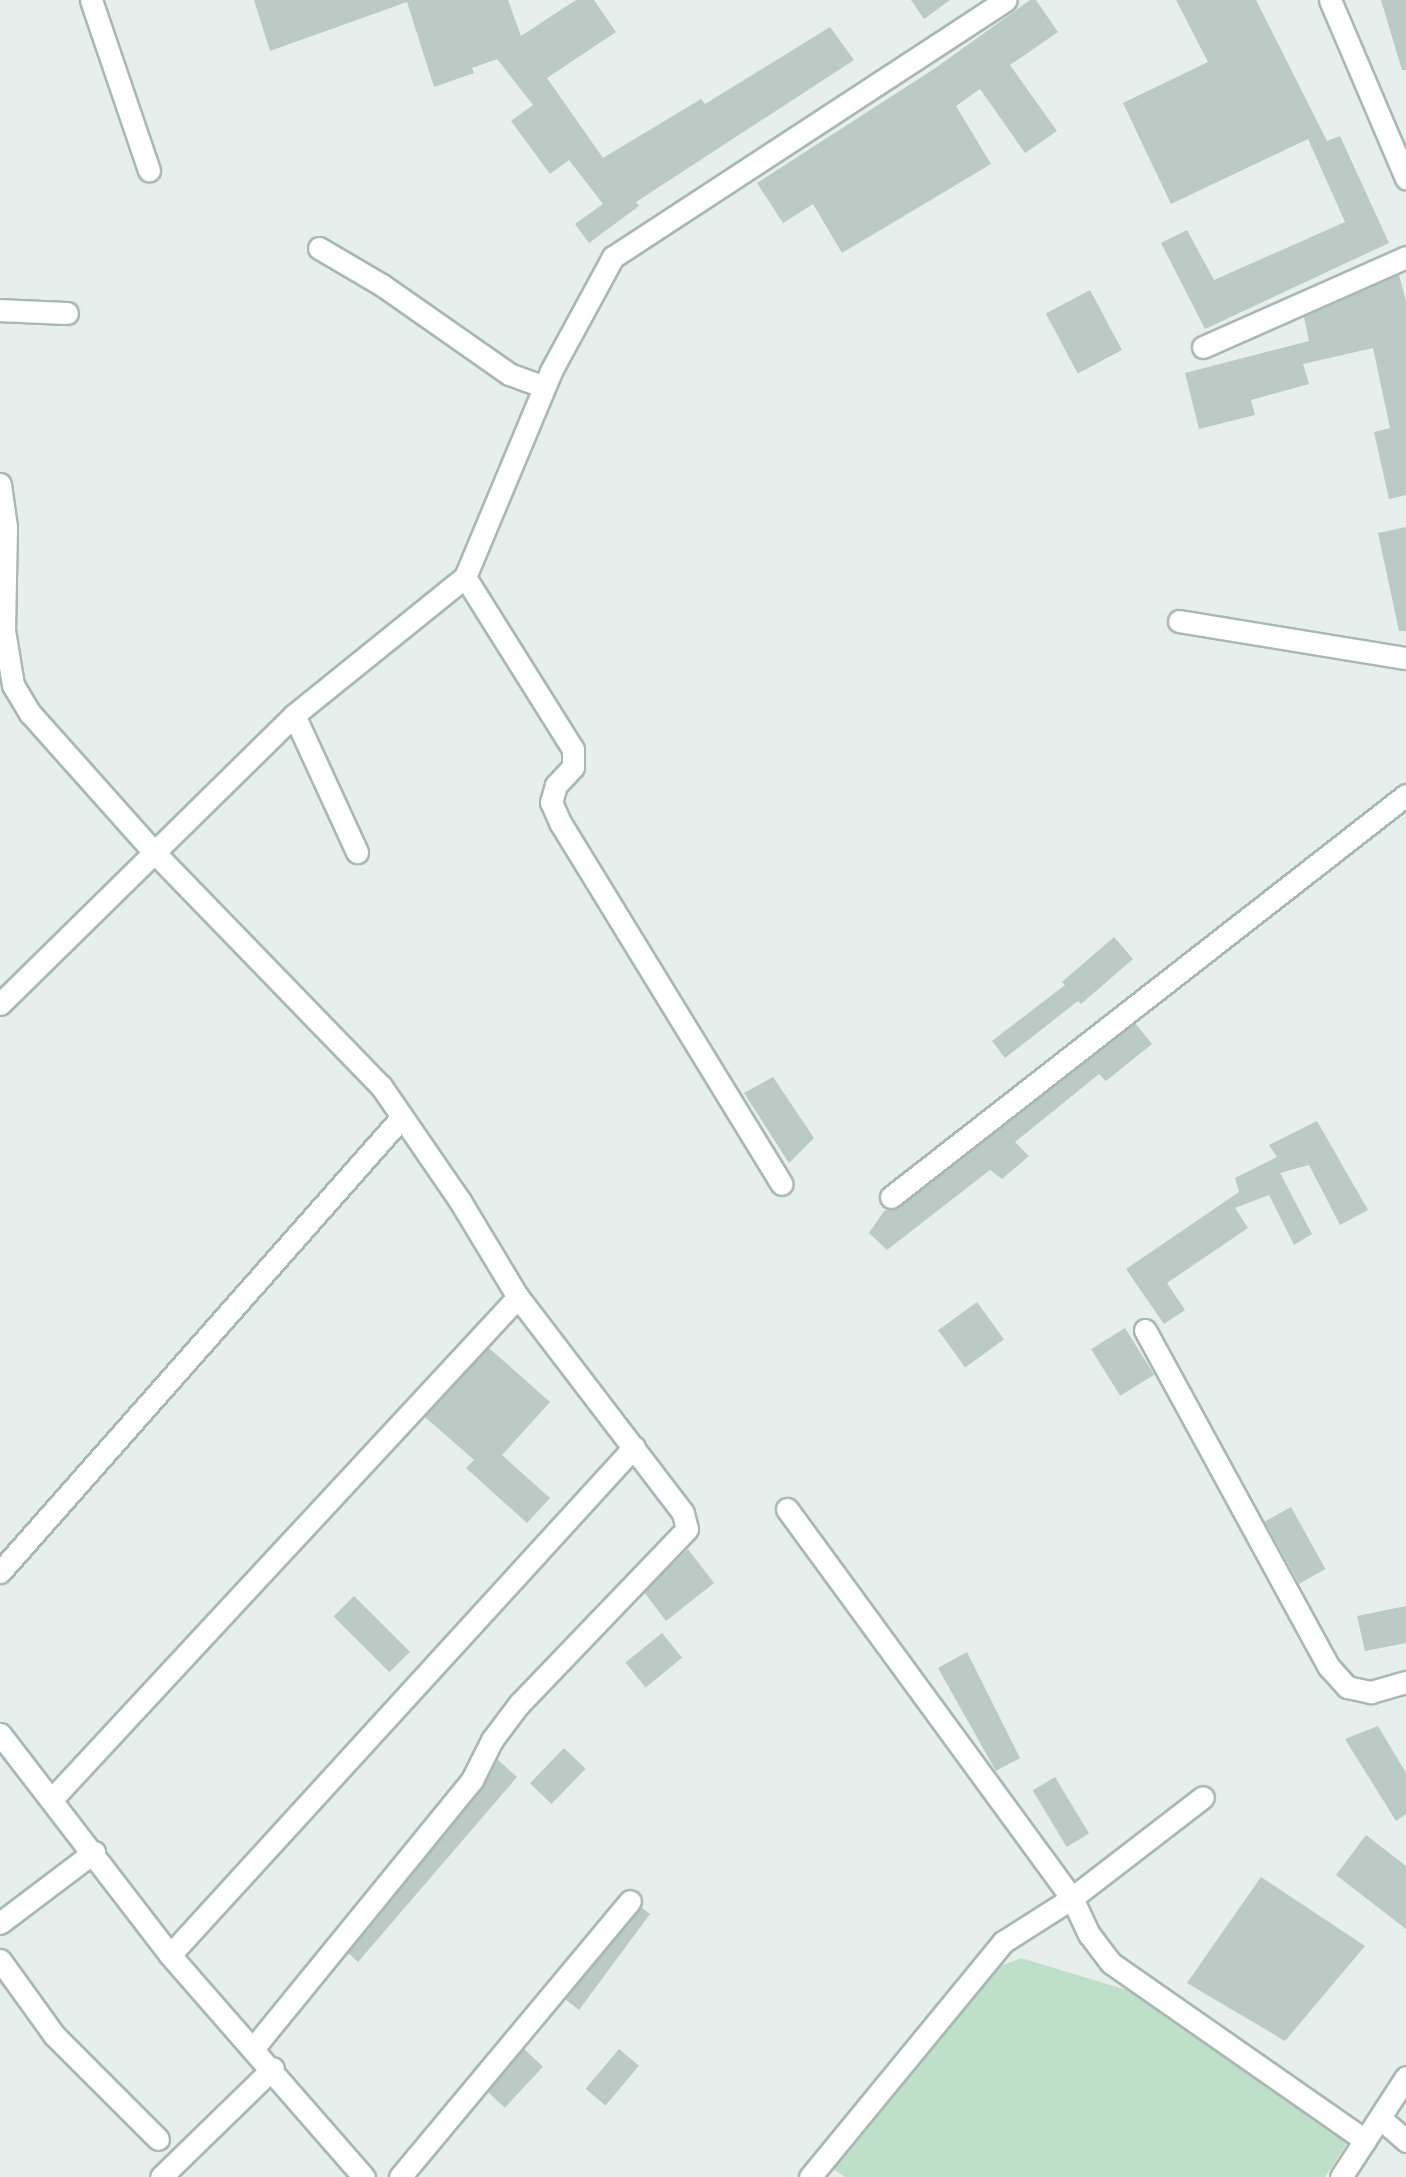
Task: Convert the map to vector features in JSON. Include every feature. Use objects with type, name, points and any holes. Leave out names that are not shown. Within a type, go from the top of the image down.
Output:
[{"type":"street","points":[[91,0],[149,170]]},
{"type":"street","points":[[2,998],[294,715],[465,577],[544,387],[613,257],[978,7],[1005,0]]},
{"type":"street","points":[[1330,0],[1406,178]]},
{"type":"street","points":[[319,248],[382,285],[509,374],[544,387]]},
{"type":"street","points":[[1203,347],[1406,257]]},
{"type":"street","points":[[0,310],[67,313]]},
{"type":"street","points":[[0,484],[6,527],[4,630],[13,685],[30,713],[152,850],[381,1086],[518,1297],[635,1447],[683,1513],[687,1529],[519,1704],[492,1740],[472,1780],[254,2047]]},
{"type":"street","points":[[465,577],[573,750],[573,766],[556,785],[551,802],[561,824],[782,1184]]},
{"type":"street","points":[[1179,621],[1406,658]]},
{"type":"street","points":[[294,715],[357,852]]},
{"type":"street","points":[[891,1197],[1406,795]]},
{"type":"street","points":[[0,1572],[402,1116]]},
{"type":"street","points":[[52,1799],[518,1297]]},
{"type":"street","points":[[1145,1329],[1329,1667],[1347,1687],[1371,1692],[1406,1682]]},
{"type":"street","points":[[170,1955],[635,1447]]},
{"type":"street","points":[[787,1508],[1072,1898],[1111,1964],[1365,2140]]},
{"type":"street","points":[[0,1734],[94,1852],[170,1955],[273,2068],[364,2177]]},
{"type":"street","points":[[810,2177],[1003,1942],[1072,1898],[1203,1797]]},
{"type":"street","points":[[0,1923],[94,1852]]},
{"type":"street","points":[[400,2177],[630,1901]]},
{"type":"street","points":[[0,1960],[54,2035],[158,2139]]},
{"type":"street","points":[[161,2177],[273,2068]]},
{"type":"street","points":[[1341,2177],[1406,2077]]},
{"type":"street","points":[[1380,2118],[1406,2141]]},
{"type":"green space","points":[[1021,1958],[1130,1991],[1348,2142],[1325,2177],[845,2177],[833,2169],[990,1970]]},
{"type":"building","points":[[254,0],[508,0],[521,36],[576,0],[594,0],[616,32],[547,78],[603,158],[701,99],[705,104],[830,27],[854,60],[636,202],[639,206],[589,243],[575,224],[603,204],[569,160],[550,174],[511,121],[533,105],[497,59],[472,68],[474,73],[434,87],[407,2],[270,51]]},
{"type":"building","points":[[911,0],[950,0],[924,19]]},
{"type":"building","points":[[1030,0],[1036,0],[1058,32],[1010,65],[1057,131],[1025,153],[980,89],[956,106],[991,164],[842,253],[813,204],[783,223],[757,183],[934,69]]},
{"type":"building","points":[[1176,0],[1256,0],[1327,141],[1340,136],[1389,243],[1205,329],[1161,243],[1187,230],[1214,280],[1345,222],[1308,139],[1171,204],[1123,103],[1208,62]]},
{"type":"building","points":[[1381,0],[1406,0],[1406,70],[1402,70]]},
{"type":"building","points":[[1399,275],[1406,301],[1406,495],[1389,499],[1374,432],[1390,428],[1373,348],[1303,364],[1309,384],[1251,400],[1255,415],[1199,429],[1185,373],[1309,341],[1304,317]]},
{"type":"building","points":[[1090,290],[1122,350],[1078,374],[1046,313]]},
{"type":"building","points":[[1406,527],[1406,631],[1399,631],[1378,533]]},
{"type":"building","points":[[1114,937],[1133,959],[1081,1004],[1078,1001],[1005,1058],[992,1041],[1065,985],[1062,982]]},
{"type":"building","points":[[1135,1023],[1152,1044],[1106,1081],[1099,1074],[1015,1142],[1029,1156],[1002,1179],[990,1170],[887,1250],[869,1233],[884,1211],[899,1207]]},
{"type":"building","points":[[773,1077],[814,1138],[789,1163],[744,1093]]},
{"type":"building","points":[[1317,1121],[1368,1210],[1340,1225],[1309,1165],[1280,1173],[1312,1234],[1294,1245],[1269,1195],[1235,1208],[1248,1228],[1167,1283],[1185,1310],[1164,1324],[1126,1269],[1239,1192],[1235,1178],[1277,1157],[1269,1145]]},
{"type":"building","points":[[977,1302],[1004,1339],[965,1367],[938,1330]]},
{"type":"building","points":[[1125,1328],[1154,1375],[1120,1396],[1091,1349]]},
{"type":"building","points":[[489,1348],[550,1402],[502,1455],[550,1498],[527,1523],[466,1468],[474,1460],[425,1417]]},
{"type":"building","points":[[1291,1507],[1325,1569],[1299,1584],[1265,1522]]},
{"type":"building","points":[[688,1549],[714,1583],[666,1621],[644,1592]]},
{"type":"building","points":[[354,1596],[410,1652],[389,1672],[333,1617]]},
{"type":"building","points":[[1406,1606],[1406,1643],[1365,1651],[1357,1616]]},
{"type":"building","points":[[662,1633],[682,1658],[646,1687],[625,1663]]},
{"type":"building","points":[[967,1652],[1020,1758],[996,1771],[938,1668]]},
{"type":"building","points":[[1378,1726],[1406,1773],[1406,1814],[1396,1821],[1345,1739]]},
{"type":"building","points":[[564,1748],[586,1769],[552,1804],[530,1783]]},
{"type":"building","points":[[497,1759],[517,1777],[358,1962],[348,1953],[482,1788]]},
{"type":"building","points":[[1055,1777],[1089,1834],[1067,1847],[1033,1790]]},
{"type":"building","points":[[1366,1835],[1406,1866],[1406,1929],[1336,1875]]},
{"type":"building","points":[[1261,1877],[1365,1946],[1285,2041],[1187,1983]]},
{"type":"building","points":[[641,1907],[650,1914],[579,2010],[565,1999]]},
{"type":"building","points":[[524,2049],[543,2067],[505,2108],[486,2090]]},
{"type":"building","points":[[619,2049],[639,2066],[605,2106],[586,2089]]}]
